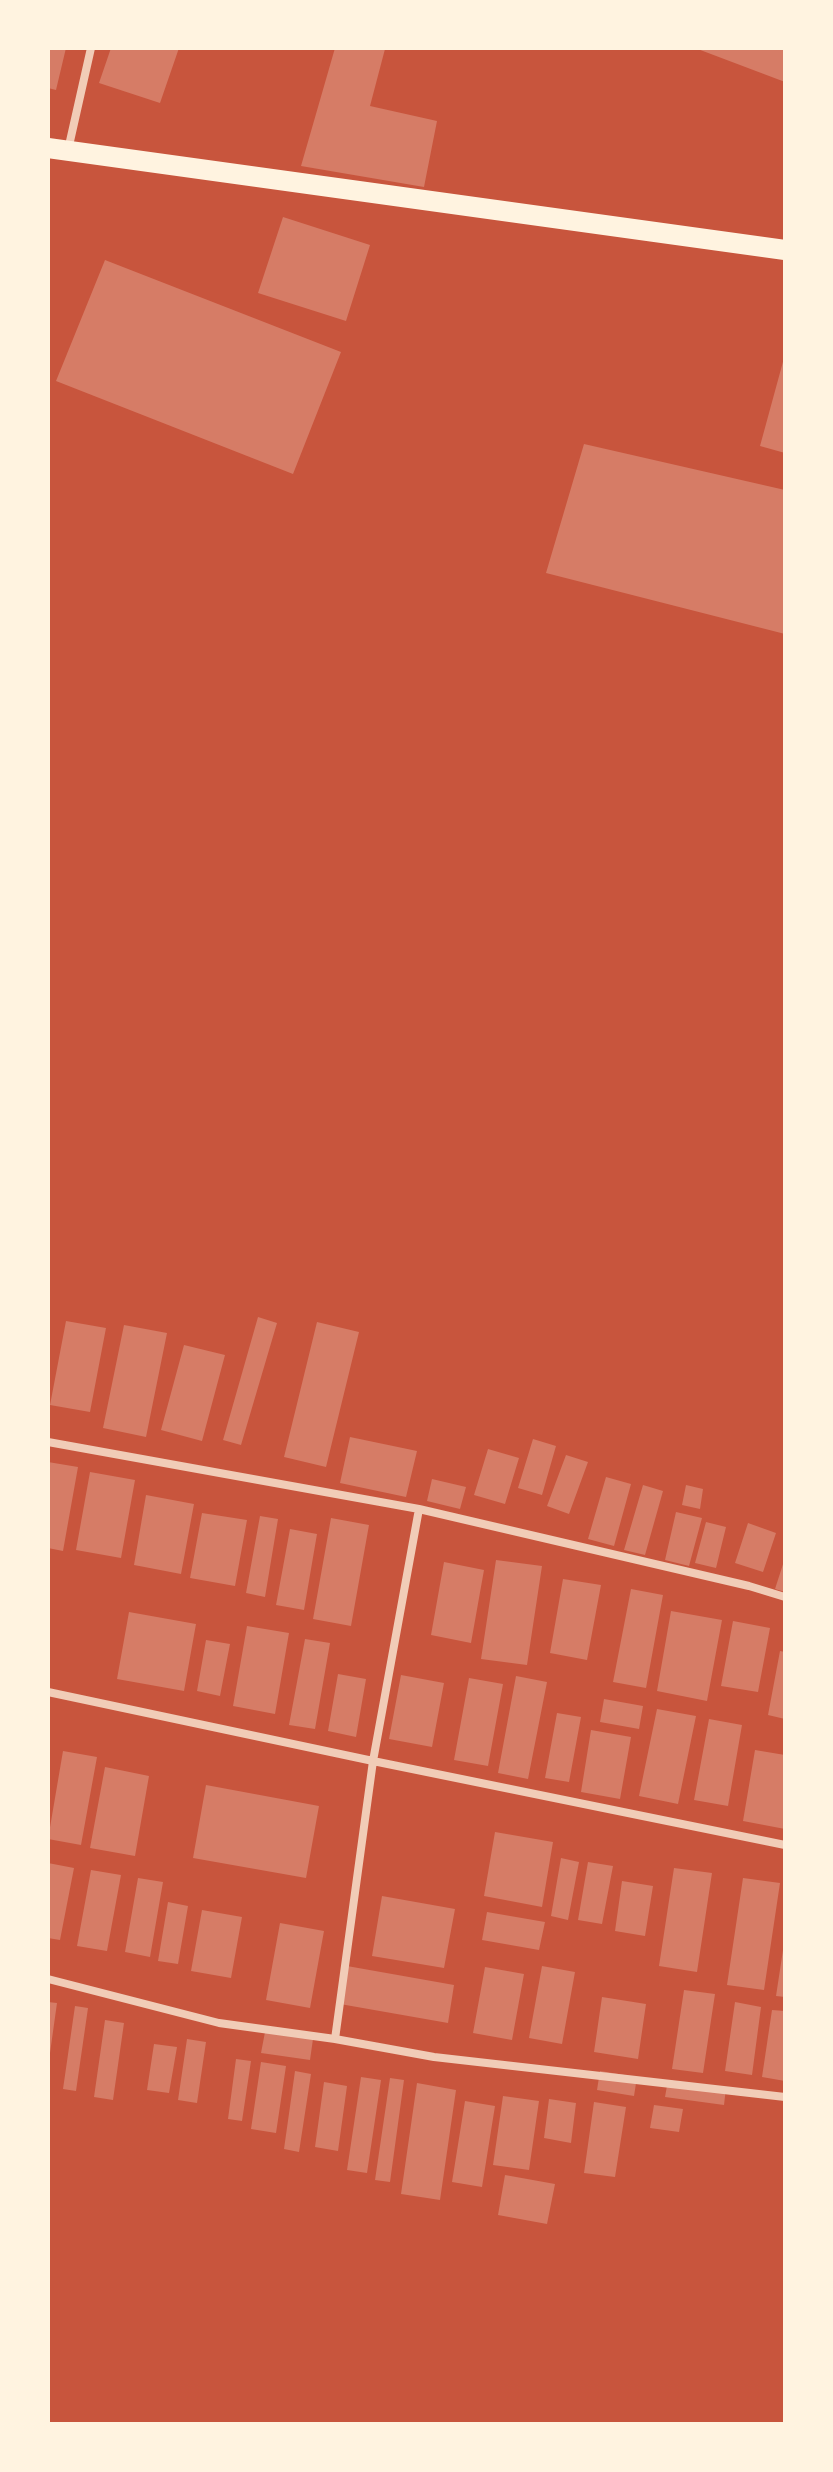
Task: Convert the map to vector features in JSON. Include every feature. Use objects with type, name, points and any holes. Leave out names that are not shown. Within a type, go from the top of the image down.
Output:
[{"type":"main road","points":[[58,149],[785,250]]},
{"type":"street","points":[[58,149],[91,48]]},
{"type":"street","points":[[48,1442],[419,1509],[785,1597]]},
{"type":"street","points":[[335,2039],[373,1761],[419,1509]]},
{"type":"street","points":[[48,1692],[785,1845]]},
{"type":"street","points":[[48,1979],[219,2023],[434,2057],[785,2097]]},
{"type":"building","points":[[48,48],[66,48],[56,90],[48,88]]},
{"type":"building","points":[[111,48],[179,48],[160,103],[99,83]]},
{"type":"building","points":[[335,48],[385,49],[370,106],[437,121],[424,187],[301,166]]},
{"type":"building","points":[[695,48],[785,48],[785,82]]},
{"type":"building","points":[[283,217],[370,245],[346,321],[258,293]]},
{"type":"building","points":[[105,260],[341,352],[293,474],[56,381]]},
{"type":"building","points":[[785,359],[785,453],[760,446]]},
{"type":"building","points":[[584,444],[785,490],[785,634],[546,573]]},
{"type":"building","points":[[258,1317],[277,1323],[241,1445],[223,1440]]},
{"type":"building","points":[[66,1321],[106,1328],[90,1412],[50,1405]]},
{"type":"building","points":[[317,1322],[359,1332],[326,1467],[284,1457]]},
{"type":"building","points":[[124,1325],[167,1333],[146,1437],[103,1428]]},
{"type":"building","points":[[184,1345],[225,1355],[202,1441],[161,1430]]},
{"type":"building","points":[[350,1437],[417,1451],[406,1497],[340,1483]]},
{"type":"building","points":[[533,1439],[556,1446],[542,1495],[518,1488]]},
{"type":"building","points":[[488,1449],[519,1458],[505,1504],[474,1495]]},
{"type":"building","points":[[566,1455],[588,1462],[569,1514],[547,1506]]},
{"type":"building","points":[[48,1462],[78,1467],[63,1551],[48,1548]]},
{"type":"building","points":[[90,1472],[135,1480],[121,1558],[76,1550]]},
{"type":"building","points":[[606,1477],[631,1484],[614,1546],[588,1539]]},
{"type":"building","points":[[432,1479],[466,1487],[460,1509],[427,1501]]},
{"type":"building","points":[[643,1485],[663,1491],[645,1555],[624,1550]]},
{"type":"building","points":[[686,1485],[703,1489],[700,1509],[682,1505]]},
{"type":"building","points":[[146,1495],[194,1504],[181,1574],[134,1565]]},
{"type":"building","points":[[676,1512],[702,1518],[689,1566],[665,1560]]},
{"type":"building","points":[[202,1513],[247,1520],[235,1586],[190,1578]]},
{"type":"building","points":[[260,1516],[278,1519],[265,1597],[246,1593]]},
{"type":"building","points":[[331,1518],[369,1525],[351,1626],[313,1619]]},
{"type":"building","points":[[706,1522],[726,1527],[716,1568],[695,1563]]},
{"type":"building","points":[[748,1523],[776,1533],[763,1572],[735,1563]]},
{"type":"building","points":[[290,1529],[317,1534],[304,1610],[276,1605]]},
{"type":"building","points":[[785,1558],[785,1592],[775,1589]]},
{"type":"building","points":[[496,1560],[542,1566],[527,1665],[481,1659]]},
{"type":"building","points":[[444,1562],[484,1570],[471,1643],[431,1635]]},
{"type":"building","points":[[563,1579],[601,1585],[587,1660],[550,1653]]},
{"type":"building","points":[[631,1589],[663,1595],[646,1688],[613,1682]]},
{"type":"building","points":[[671,1611],[722,1620],[707,1701],[657,1691]]},
{"type":"building","points":[[129,1612],[196,1624],[184,1691],[117,1679]]},
{"type":"building","points":[[733,1621],[770,1628],[758,1692],[721,1686]]},
{"type":"building","points":[[247,1626],[289,1633],[275,1714],[233,1706]]},
{"type":"building","points":[[305,1639],[330,1643],[315,1729],[289,1725]]},
{"type":"building","points":[[206,1640],[230,1644],[220,1696],[197,1691]]},
{"type":"building","points":[[780,1651],[785,1652],[785,1719],[768,1715]]},
{"type":"building","points":[[338,1674],[366,1679],[356,1737],[328,1731]]},
{"type":"building","points":[[401,1675],[444,1683],[432,1747],[389,1739]]},
{"type":"building","points":[[516,1676],[547,1682],[528,1779],[498,1773]]},
{"type":"building","points":[[469,1678],[503,1684],[488,1766],[454,1760]]},
{"type":"building","points":[[604,1699],[643,1706],[639,1729],[600,1722]]},
{"type":"building","points":[[657,1709],[696,1716],[678,1804],[639,1796]]},
{"type":"building","points":[[557,1713],[581,1717],[569,1782],[545,1778]]},
{"type":"building","points":[[709,1719],[742,1725],[728,1806],[694,1800]]},
{"type":"building","points":[[591,1730],[631,1737],[620,1799],[581,1792]]},
{"type":"building","points":[[755,1750],[785,1755],[785,1829],[743,1821]]},
{"type":"building","points":[[63,1751],[97,1757],[81,1845],[48,1839]]},
{"type":"building","points":[[105,1767],[149,1776],[135,1856],[90,1848]]},
{"type":"building","points":[[206,1785],[319,1806],[306,1878],[193,1858]]},
{"type":"building","points":[[495,1832],[553,1842],[542,1907],[484,1896]]},
{"type":"building","points":[[561,1858],[579,1862],[568,1920],[551,1916]]},
{"type":"building","points":[[588,1862],[613,1866],[602,1924],[578,1920]]},
{"type":"building","points":[[48,1863],[74,1868],[60,1940],[48,1938]]},
{"type":"building","points":[[674,1868],[712,1873],[697,1972],[659,1966]]},
{"type":"building","points":[[91,1870],[121,1875],[107,1951],[77,1946]]},
{"type":"building","points":[[138,1878],[163,1882],[150,1957],[125,1952]]},
{"type":"building","points":[[743,1878],[780,1883],[764,1990],[727,1985]]},
{"type":"building","points":[[622,1881],[653,1886],[645,1936],[615,1931]]},
{"type":"building","points":[[382,1896],[455,1909],[444,1968],[372,1956]]},
{"type":"building","points":[[168,1902],[188,1906],[178,1964],[158,1961]]},
{"type":"building","points":[[202,1910],[242,1917],[231,1978],[191,1971]]},
{"type":"building","points":[[487,1912],[545,1922],[539,1950],[482,1940]]},
{"type":"building","points":[[280,1923],[324,1931],[310,2008],[266,2000]]},
{"type":"building","points":[[785,1950],[785,1997],[776,1996]]},
{"type":"building","points":[[347,1966],[454,1985],[448,2023],[340,2004]]},
{"type":"building","points":[[542,1966],[575,1972],[562,2044],[529,2038]]},
{"type":"building","points":[[485,1967],[524,1974],[512,2040],[473,2033]]},
{"type":"building","points":[[684,1990],[715,1994],[703,2073],[672,2069]]},
{"type":"building","points":[[602,1997],[646,2004],[638,2059],[594,2052]]},
{"type":"building","points":[[48,2002],[57,2003],[50,2053],[48,2052]]},
{"type":"building","points":[[735,2002],[761,2007],[752,2075],[725,2071]]},
{"type":"building","points":[[75,2006],[88,2008],[76,2091],[63,2089]]},
{"type":"building","points":[[772,2010],[785,2011],[785,2081],[762,2077]]},
{"type":"building","points":[[105,2020],[124,2023],[113,2100],[94,2097]]},
{"type":"building","points":[[265,2032],[313,2039],[310,2060],[261,2053]]},
{"type":"building","points":[[187,2039],[206,2042],[197,2103],[178,2100]]},
{"type":"building","points":[[154,2044],[177,2047],[169,2093],[147,2090]]},
{"type":"building","points":[[236,2059],[251,2061],[242,2121],[228,2119]]},
{"type":"building","points":[[261,2062],[286,2066],[276,2133],[251,2129]]},
{"type":"building","points":[[295,2071],[311,2074],[299,2152],[284,2149]]},
{"type":"building","points":[[600,2071],[637,2077],[634,2096],[597,2090]]},
{"type":"building","points":[[361,2077],[381,2080],[367,2173],[347,2170]]},
{"type":"building","points":[[390,2078],[404,2080],[390,2182],[375,2180]]},
{"type":"building","points":[[668,2080],[726,2088],[724,2105],[665,2097]]},
{"type":"building","points":[[324,2082],[347,2086],[338,2151],[315,2147]]},
{"type":"building","points":[[417,2083],[456,2090],[440,2200],[401,2194]]},
{"type":"building","points":[[503,2096],[539,2101],[529,2170],[493,2165]]},
{"type":"building","points":[[549,2099],[576,2103],[571,2143],[544,2138]]},
{"type":"building","points":[[465,2101],[495,2106],[482,2187],[452,2182]]},
{"type":"building","points":[[594,2102],[626,2107],[615,2177],[584,2173]]},
{"type":"building","points":[[654,2105],[683,2109],[679,2132],[650,2128]]},
{"type":"building","points":[[505,2175],[555,2184],[547,2224],[498,2215]]}]
